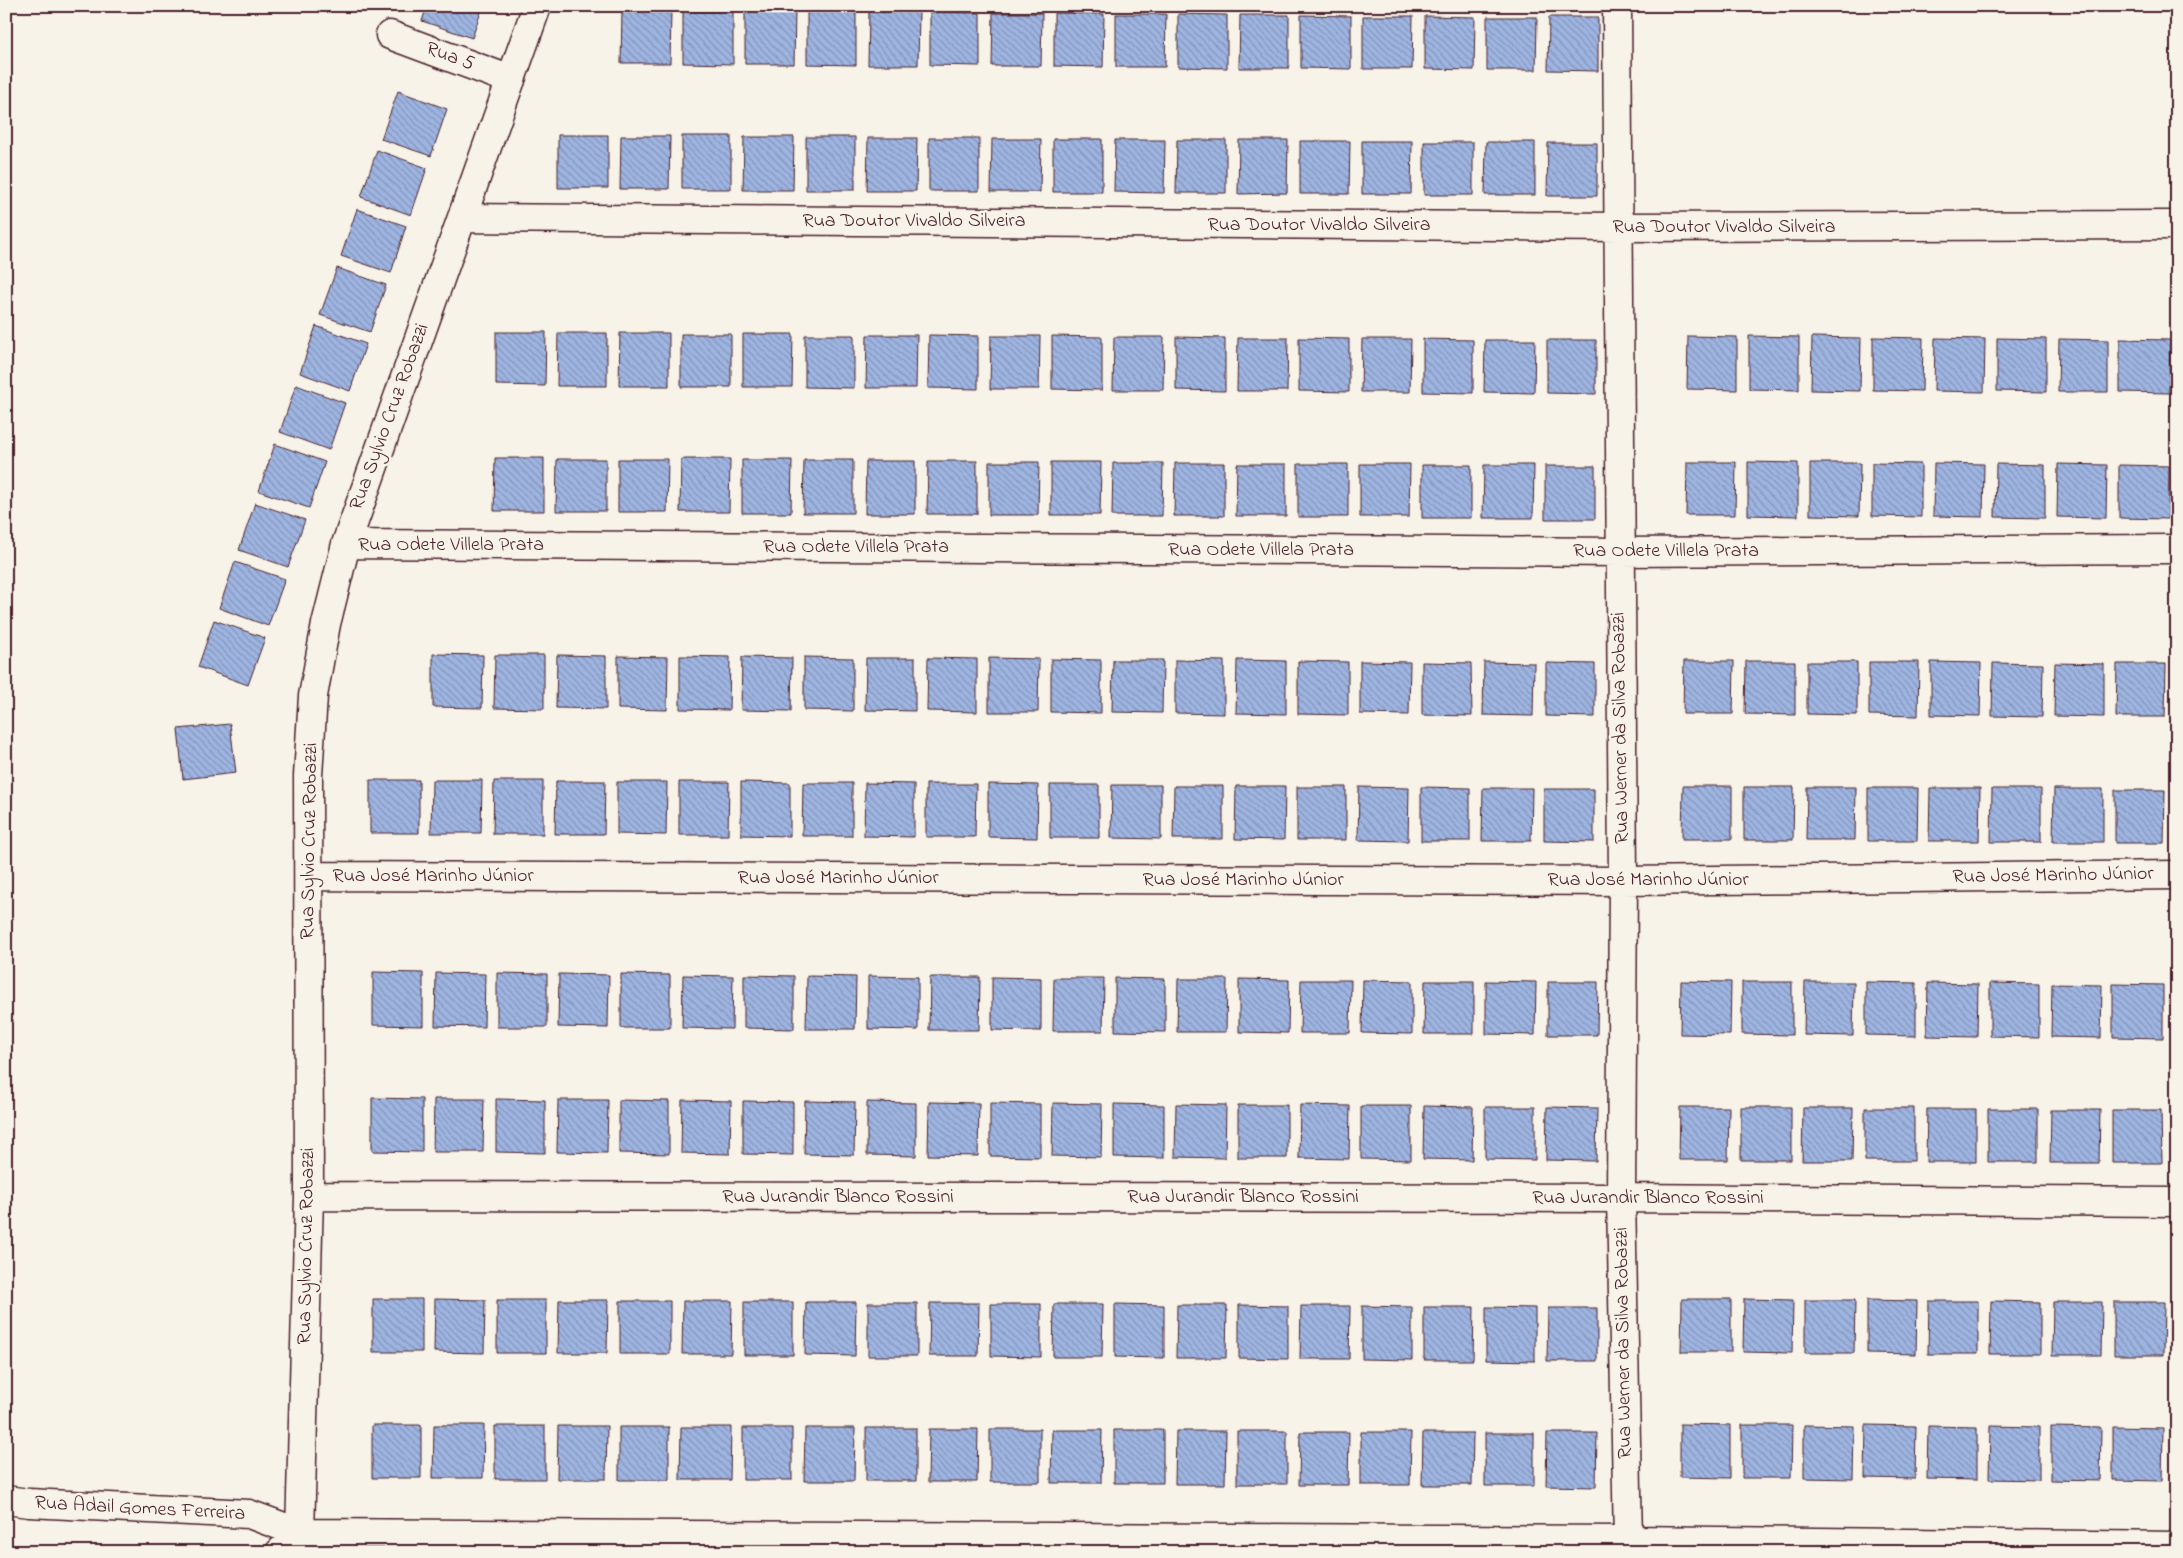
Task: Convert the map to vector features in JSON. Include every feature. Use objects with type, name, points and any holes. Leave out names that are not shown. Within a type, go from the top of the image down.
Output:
[{"type":"street","name":"Rua Sylvio Cruz Robazzi","points":[[300,1533],[310,1196],[308,776],[313,696],[326,624],[346,544],[537,6]]},
{"type":"street","name":"Rua Werner da Silva Robazzi","points":[[1617,6],[1620,227],[1619,552],[1623,881],[1621,1198],[1628,1540]]},
{"type":"street","name":"Rua 5","points":[[390,35],[511,80]]},
{"type":"street","name":"Rua Doutor Vivaldo Silveira","points":[[462,218],[1620,227],[2177,226]]},
{"type":"street","name":"Rua Odete Villela Prata","points":[[346,544],[1619,552],[2177,549]]},
{"type":"street","name":"Rua José Marinho Júnior","points":[[309,876],[1623,881],[2177,875]]},
{"type":"street","name":"Rua Jurandir Blanco Rossini","points":[[310,1196],[1621,1198],[2177,1202]]},
{"type":"street","name":"Rua Adail Gomes Ferreira","points":[[6,1500],[29,1503],[249,1514],[300,1533],[518,1543],[1628,1540],[2177,1546]]},
{"type":"street","points":[[280,1552],[300,1533]]},
{"type":"building","points":[[427,6],[483,6],[472,38],[422,21]]},
{"type":"building","points":[[622,10],[671,10],[670,63],[621,63]]},
{"type":"building","points":[[683,11],[733,11],[733,64],[683,63]]},
{"type":"building","points":[[745,11],[795,11],[794,64],[745,64]]},
{"type":"building","points":[[807,11],[856,12],[856,65],[807,64]]},
{"type":"building","points":[[869,12],[919,12],[918,65],[868,65]]},
{"type":"building","points":[[930,12],[980,13],[980,66],[930,65]]},
{"type":"building","points":[[993,13],[1042,13],[1041,66],[992,66]]},
{"type":"building","points":[[1054,13],[1104,14],[1103,67],[1054,66]]},
{"type":"building","points":[[1116,14],[1166,14],[1165,67],[1116,67]]},
{"type":"building","points":[[1178,14],[1227,15],[1227,68],[1178,67]]},
{"type":"building","points":[[1240,15],[1289,15],[1289,68],[1239,68]]},
{"type":"building","points":[[1301,15],[1351,16],[1351,69],[1301,68]]},
{"type":"building","points":[[1363,16],[1413,16],[1412,69],[1363,69]]},
{"type":"building","points":[[1425,16],[1475,17],[1474,70],[1425,69]]},
{"type":"building","points":[[1487,17],[1537,17],[1536,70],[1487,70]]},
{"type":"building","points":[[1549,17],[1598,17],[1598,71],[1548,70]]},
{"type":"building","points":[[398,91],[447,109],[431,156],[381,139]]},
{"type":"building","points":[[558,135],[608,135],[608,188],[558,188]]},
{"type":"building","points":[[621,136],[670,136],[669,189],[620,189]]},
{"type":"building","points":[[682,136],[731,136],[731,189],[682,189]]},
{"type":"building","points":[[744,137],[794,137],[793,190],[743,190]]},
{"type":"building","points":[[806,137],[855,137],[855,190],[806,190]]},
{"type":"building","points":[[868,138],[917,138],[916,191],[867,191]]},
{"type":"building","points":[[929,138],[979,138],[979,191],[929,191]]},
{"type":"building","points":[[992,139],[1041,139],[1040,192],[991,192]]},
{"type":"building","points":[[1053,139],[1102,139],[1102,192],[1053,192]]},
{"type":"building","points":[[1115,140],[1165,140],[1164,193],[1114,192]]},
{"type":"building","points":[[1177,140],[1226,140],[1226,193],[1176,193]]},
{"type":"building","points":[[1239,140],[1288,140],[1287,193],[1238,194]]},
{"type":"building","points":[[1300,141],[1350,141],[1349,194],[1300,194]]},
{"type":"building","points":[[1362,141],[1412,141],[1411,194],[1362,194]]},
{"type":"building","points":[[1424,142],[1473,142],[1473,195],[1424,195]]},
{"type":"building","points":[[1486,142],[1535,142],[1535,195],[1485,195]]},
{"type":"building","points":[[1548,143],[1597,143],[1597,196],[1547,196]]},
{"type":"building","points":[[377,150],[427,168],[411,215],[361,197]]},
{"type":"building","points":[[357,209],[406,226],[391,273],[341,256]]},
{"type":"building","points":[[337,268],[386,285],[370,332],[320,315]]},
{"type":"building","points":[[316,326],[366,344],[350,391],[300,373]]},
{"type":"building","points":[[496,332],[546,332],[545,386],[496,385]]},
{"type":"building","points":[[558,333],[607,333],[607,386],[557,386]]},
{"type":"building","points":[[620,333],[669,333],[669,386],[619,386]]},
{"type":"building","points":[[681,334],[731,334],[731,387],[681,387]]},
{"type":"building","points":[[743,334],[793,334],[792,387],[743,387]]},
{"type":"building","points":[[805,335],[854,335],[854,388],[805,387]]},
{"type":"building","points":[[867,335],[917,335],[916,388],[866,388]]},
{"type":"building","points":[[929,335],[978,336],[978,389],[928,388]]},
{"type":"building","points":[[991,336],[1040,336],[1039,389],[990,389]]},
{"type":"building","points":[[1052,336],[1102,337],[1102,390],[1052,389]]},
{"type":"building","points":[[1688,336],[1737,337],[1737,390],[1687,389]]},
{"type":"building","points":[[1749,336],[1799,337],[1799,390],[1749,389]]},
{"type":"building","points":[[1114,337],[1164,337],[1163,390],[1113,390]]},
{"type":"building","points":[[1176,337],[1225,338],[1225,391],[1176,390]]},
{"type":"building","points":[[1812,337],[1861,338],[1860,391],[1811,390]]},
{"type":"building","points":[[1873,337],[1923,338],[1922,391],[1873,390]]},
{"type":"building","points":[[1238,338],[1288,338],[1287,391],[1237,391]]},
{"type":"building","points":[[1299,338],[1349,339],[1349,392],[1299,391]]},
{"type":"building","points":[[1935,338],[1985,339],[1984,392],[1934,391]]},
{"type":"building","points":[[1997,338],[2046,339],[2046,392],[1997,391]]},
{"type":"building","points":[[1362,339],[1411,339],[1410,392],[1361,392]]},
{"type":"building","points":[[1423,339],[1473,340],[1473,393],[1423,392]]},
{"type":"building","points":[[2059,339],[2108,340],[2108,392],[2058,392]]},
{"type":"building","points":[[2120,339],[2170,340],[2169,393],[2120,392]]},
{"type":"building","points":[[1485,340],[1535,340],[1534,393],[1484,392]]},
{"type":"building","points":[[1547,340],[1596,340],[1596,394],[1547,393]]},
{"type":"building","points":[[296,385],[345,403],[329,450],[280,432]]},
{"type":"building","points":[[275,444],[325,462],[309,508],[259,491]]},
{"type":"building","points":[[495,458],[544,458],[544,511],[494,511]]},
{"type":"building","points":[[557,459],[606,459],[606,511],[556,511]]},
{"type":"building","points":[[618,459],[668,459],[667,512],[618,512]]},
{"type":"building","points":[[681,459],[730,459],[729,512],[680,512]]},
{"type":"building","points":[[742,460],[792,460],[791,513],[742,513]]},
{"type":"building","points":[[804,460],[853,460],[853,513],[803,513]]},
{"type":"building","points":[[866,461],[915,461],[915,514],[865,514]]},
{"type":"building","points":[[928,461],[977,461],[977,514],[927,514]]},
{"type":"building","points":[[989,462],[1039,462],[1038,515],[989,515]]},
{"type":"building","points":[[1051,462],[1101,462],[1100,515],[1051,515]]},
{"type":"building","points":[[1687,462],[1736,462],[1735,515],[1686,515]]},
{"type":"building","points":[[1748,462],[1798,463],[1798,516],[1748,515]]},
{"type":"building","points":[[1113,463],[1163,463],[1162,516],[1112,516]]},
{"type":"building","points":[[1175,463],[1224,463],[1224,516],[1174,516]]},
{"type":"building","points":[[1810,463],[1860,463],[1859,516],[1810,515]]},
{"type":"building","points":[[1872,463],[1921,464],[1921,517],[1872,516]]},
{"type":"building","points":[[1934,463],[1984,464],[1983,517],[1933,516]]},
{"type":"building","points":[[1237,464],[1286,464],[1286,516],[1236,516]]},
{"type":"building","points":[[1298,464],[1348,464],[1348,517],[1298,517]]},
{"type":"building","points":[[1360,464],[1410,464],[1409,517],[1360,517]]},
{"type":"building","points":[[1996,464],[2045,465],[2045,518],[1995,517]]},
{"type":"building","points":[[2058,464],[2107,465],[2106,518],[2057,517]]},
{"type":"building","points":[[1422,465],[1471,465],[1471,518],[1422,518]]},
{"type":"building","points":[[1484,465],[1534,465],[1533,518],[1483,518]]},
{"type":"building","points":[[2119,465],[2169,466],[2168,519],[2119,518]]},
{"type":"building","points":[[1545,466],[1595,466],[1595,519],[1545,519]]},
{"type":"building","points":[[255,503],[305,520],[288,567],[239,550]]},
{"type":"building","points":[[235,562],[285,579],[268,626],[219,608]]},
{"type":"building","points":[[214,620],[265,638],[248,685],[198,667]]},
{"type":"building","points":[[433,654],[483,655],[482,708],[433,707]]},
{"type":"building","points":[[495,655],[544,655],[544,709],[494,708]]},
{"type":"building","points":[[557,655],[606,656],[606,709],[556,708]]},
{"type":"building","points":[[618,656],[668,657],[667,710],[618,709]]},
{"type":"building","points":[[680,656],[730,657],[729,710],[680,709]]},
{"type":"building","points":[[742,657],[792,658],[791,711],[741,710]]},
{"type":"building","points":[[804,657],[853,658],[853,711],[804,710]]},
{"type":"building","points":[[866,658],[915,658],[915,711],[865,710]]},
{"type":"building","points":[[928,658],[977,659],[977,712],[927,711]]},
{"type":"building","points":[[989,658],[1039,659],[1038,712],[989,712]]},
{"type":"building","points":[[1051,659],[1101,660],[1101,713],[1051,712]]},
{"type":"building","points":[[1113,660],[1163,660],[1162,713],[1112,712]]},
{"type":"building","points":[[1175,660],[1224,661],[1224,714],[1175,713]]},
{"type":"building","points":[[1237,660],[1286,661],[1286,714],[1236,713]]},
{"type":"building","points":[[1298,661],[1348,662],[1348,715],[1298,714]]},
{"type":"building","points":[[1360,661],[1410,662],[1409,715],[1360,714]]},
{"type":"building","points":[[1684,661],[1734,661],[1733,714],[1683,714]]},
{"type":"building","points":[[1746,661],[1795,661],[1795,715],[1745,714]]},
{"type":"building","points":[[1422,662],[1471,663],[1472,716],[1422,715]]},
{"type":"building","points":[[1484,662],[1534,663],[1533,716],[1483,715]]},
{"type":"building","points":[[1807,662],[1857,662],[1857,715],[1807,714]]},
{"type":"building","points":[[1869,662],[1919,662],[1918,716],[1869,715]]},
{"type":"building","points":[[1931,662],[1981,663],[1980,716],[1931,715]]},
{"type":"building","points":[[1546,663],[1595,664],[1595,717],[1546,716]]},
{"type":"building","points":[[1993,663],[2043,664],[2042,717],[1992,716]]},
{"type":"building","points":[[2055,663],[2104,664],[2104,717],[2054,716]]},
{"type":"building","points":[[2117,664],[2166,664],[2165,717],[2116,717]]},
{"type":"building","points":[[230,724],[236,773],[183,779],[178,729]]},
{"type":"building","points":[[370,780],[419,780],[419,833],[370,833]]},
{"type":"building","points":[[432,780],[482,780],[481,833],[431,833]]},
{"type":"building","points":[[494,781],[543,781],[543,834],[493,834]]},
{"type":"building","points":[[556,781],[605,781],[604,834],[555,834]]},
{"type":"building","points":[[617,782],[667,782],[666,835],[617,834]]},
{"type":"building","points":[[679,782],[729,782],[728,835],[679,835]]},
{"type":"building","points":[[741,782],[790,783],[790,836],[741,835]]},
{"type":"building","points":[[803,783],[852,783],[852,836],[802,836]]},
{"type":"building","points":[[865,783],[914,784],[914,837],[864,836]]},
{"type":"building","points":[[926,784],[976,784],[975,837],[926,837]]},
{"type":"building","points":[[988,784],[1038,785],[1037,838],[988,837]]},
{"type":"building","points":[[1050,785],[1099,785],[1099,838],[1050,838]]},
{"type":"building","points":[[1112,785],[1161,785],[1161,839],[1111,838]]},
{"type":"building","points":[[1174,786],[1223,786],[1223,839],[1173,839]]},
{"type":"building","points":[[1236,786],[1285,786],[1284,840],[1235,839]]},
{"type":"building","points":[[1683,786],[1732,786],[1732,839],[1682,839]]},
{"type":"building","points":[[1297,787],[1346,787],[1346,840],[1297,840]]},
{"type":"building","points":[[1359,787],[1409,788],[1408,841],[1358,840]]},
{"type":"building","points":[[1421,787],[1470,788],[1470,841],[1421,841]]},
{"type":"building","points":[[1744,787],[1794,787],[1793,840],[1744,840]]},
{"type":"building","points":[[1807,787],[1856,787],[1855,840],[1806,840]]},
{"type":"building","points":[[1483,788],[1532,788],[1531,841],[1482,841]]},
{"type":"building","points":[[1868,788],[1918,788],[1917,841],[1868,841]]},
{"type":"building","points":[[1930,788],[1980,788],[1979,841],[1929,841]]},
{"type":"building","points":[[1544,789],[1594,789],[1594,842],[1544,841]]},
{"type":"building","points":[[1992,789],[2041,789],[2041,842],[1991,842]]},
{"type":"building","points":[[2054,789],[2103,789],[2103,842],[2053,842]]},
{"type":"building","points":[[2115,790],[2165,790],[2164,843],[2115,843]]},
{"type":"building","points":[[373,972],[423,973],[423,1026],[373,1025]]},
{"type":"building","points":[[436,973],[485,974],[484,1027],[435,1026]]},
{"type":"building","points":[[497,973],[547,974],[547,1027],[497,1027]]},
{"type":"building","points":[[559,974],[609,975],[608,1028],[558,1027]]},
{"type":"building","points":[[621,974],[670,975],[670,1028],[621,1028]]},
{"type":"building","points":[[683,975],[733,976],[732,1029],[682,1028]]},
{"type":"building","points":[[744,975],[794,976],[794,1029],[744,1028]]},
{"type":"building","points":[[807,976],[856,977],[855,1029],[806,1029]]},
{"type":"building","points":[[868,976],[918,977],[918,1030],[868,1029]]},
{"type":"building","points":[[930,977],[980,977],[979,1030],[929,1030]]},
{"type":"building","points":[[992,977],[1041,978],[1041,1031],[992,1030]]},
{"type":"building","points":[[1054,978],[1104,978],[1103,1031],[1053,1031]]},
{"type":"building","points":[[1115,978],[1165,979],[1165,1032],[1115,1031]]},
{"type":"building","points":[[1178,979],[1227,979],[1226,1032],[1177,1032]]},
{"type":"building","points":[[1239,979],[1289,980],[1288,1033],[1239,1032]]},
{"type":"building","points":[[1301,980],[1351,980],[1350,1033],[1300,1033]]},
{"type":"building","points":[[1363,980],[1412,981],[1412,1034],[1362,1033]]},
{"type":"building","points":[[1425,981],[1474,981],[1474,1034],[1424,1034]]},
{"type":"building","points":[[1486,981],[1536,982],[1535,1035],[1486,1034]]},
{"type":"building","points":[[1681,981],[1731,982],[1730,1035],[1680,1034]]},
{"type":"building","points":[[1548,982],[1598,982],[1597,1035],[1548,1035]]},
{"type":"building","points":[[1742,982],[1792,982],[1792,1035],[1742,1034]]},
{"type":"building","points":[[1805,982],[1854,982],[1853,1036],[1804,1035]]},
{"type":"building","points":[[1866,982],[1916,983],[1916,1036],[1866,1035]]},
{"type":"building","points":[[1928,983],[1978,984],[1977,1037],[1927,1036]]},
{"type":"building","points":[[1990,983],[2039,984],[2039,1037],[1990,1036]]},
{"type":"building","points":[[2052,984],[2102,985],[2101,1038],[2051,1037]]},
{"type":"building","points":[[2113,984],[2163,985],[2163,1038],[2113,1037]]},
{"type":"building","points":[[2176,985],[2177,1038],[2175,1038]]},
{"type":"building","points":[[372,1098],[422,1099],[422,1152],[372,1151]]},
{"type":"building","points":[[434,1099],[484,1099],[483,1152],[433,1152]]},
{"type":"building","points":[[496,1099],[545,1100],[545,1153],[496,1152]]},
{"type":"building","points":[[558,1100],[608,1100],[607,1153],[557,1152]]},
{"type":"building","points":[[619,1100],[669,1101],[669,1154],[619,1153]]},
{"type":"building","points":[[682,1100],[731,1101],[730,1154],[681,1153]]},
{"type":"building","points":[[743,1101],[793,1102],[793,1155],[743,1154]]},
{"type":"building","points":[[805,1101],[855,1102],[854,1155],[804,1154]]},
{"type":"building","points":[[867,1102],[916,1103],[916,1156],[867,1155]]},
{"type":"building","points":[[929,1102],[979,1103],[978,1156],[928,1155]]},
{"type":"building","points":[[990,1103],[1040,1104],[1040,1157],[990,1156]]},
{"type":"building","points":[[1053,1103],[1102,1104],[1101,1157],[1052,1156]]},
{"type":"building","points":[[1114,1104],[1164,1105],[1164,1158],[1114,1157]]},
{"type":"building","points":[[1176,1104],[1226,1105],[1225,1158],[1175,1157]]},
{"type":"building","points":[[1238,1105],[1287,1105],[1287,1158],[1238,1158]]},
{"type":"building","points":[[1300,1105],[1350,1106],[1349,1159],[1299,1158]]},
{"type":"building","points":[[1361,1106],[1411,1106],[1411,1160],[1361,1159]]},
{"type":"building","points":[[1424,1106],[1473,1107],[1472,1160],[1423,1159]]},
{"type":"building","points":[[1485,1107],[1535,1107],[1535,1160],[1485,1159]]},
{"type":"building","points":[[1547,1107],[1597,1108],[1596,1161],[1546,1160]]},
{"type":"building","points":[[1680,1107],[1729,1107],[1728,1160],[1679,1160]]},
{"type":"building","points":[[1741,1107],[1791,1107],[1791,1160],[1741,1160]]},
{"type":"building","points":[[1803,1108],[1853,1108],[1852,1161],[1802,1161]]},
{"type":"building","points":[[1865,1108],[1914,1108],[1914,1161],[1865,1161]]},
{"type":"building","points":[[1927,1109],[1976,1109],[1976,1162],[1926,1162]]},
{"type":"building","points":[[1988,1109],[2038,1109],[2038,1162],[1988,1162]]},
{"type":"building","points":[[2051,1110],[2100,1110],[2099,1163],[2050,1163]]},
{"type":"building","points":[[2112,1110],[2161,1110],[2162,1163],[2112,1163]]},
{"type":"building","points":[[2174,1111],[2177,1111],[2177,1163],[2173,1163]]},
{"type":"building","points":[[373,1299],[422,1299],[422,1352],[373,1352]]},
{"type":"building","points":[[435,1299],[485,1300],[484,1353],[434,1352]]},
{"type":"building","points":[[1682,1299],[1731,1299],[1731,1352],[1681,1352]]},
{"type":"building","points":[[1744,1299],[1793,1300],[1792,1353],[1743,1352]]},
{"type":"building","points":[[497,1300],[546,1300],[546,1353],[497,1353]]},
{"type":"building","points":[[559,1300],[608,1300],[607,1353],[558,1353]]},
{"type":"building","points":[[1805,1300],[1855,1300],[1854,1353],[1805,1353]]},
{"type":"building","points":[[1867,1300],[1917,1301],[1916,1354],[1867,1353]]},
{"type":"building","points":[[620,1301],[670,1301],[670,1354],[620,1354]]},
{"type":"building","points":[[683,1301],[732,1301],[731,1354],[682,1354]]},
{"type":"building","points":[[1929,1301],[1978,1301],[1978,1354],[1928,1354]]},
{"type":"building","points":[[1991,1301],[2040,1302],[2040,1354],[1990,1354]]},
{"type":"building","points":[[744,1302],[793,1302],[793,1355],[744,1355]]},
{"type":"building","points":[[806,1302],[856,1302],[855,1356],[805,1355]]},
{"type":"building","points":[[2053,1302],[2102,1302],[2101,1355],[2052,1355]]},
{"type":"building","points":[[2114,1302],[2164,1302],[2163,1355],[2114,1355]]},
{"type":"building","points":[[868,1303],[917,1303],[917,1356],[868,1356]]},
{"type":"building","points":[[930,1303],[979,1303],[978,1356],[929,1356]]},
{"type":"building","points":[[991,1304],[1041,1304],[1041,1357],[991,1356]]},
{"type":"building","points":[[1054,1304],[1103,1304],[1102,1357],[1053,1357]]},
{"type":"building","points":[[1115,1304],[1164,1305],[1164,1358],[1115,1357]]},
{"type":"building","points":[[1177,1305],[1227,1305],[1226,1358],[1176,1358]]},
{"type":"building","points":[[1239,1305],[1288,1306],[1288,1359],[1239,1358]]},
{"type":"building","points":[[1301,1306],[1350,1306],[1349,1359],[1300,1359]]},
{"type":"building","points":[[1362,1306],[1412,1307],[1412,1360],[1362,1359]]},
{"type":"building","points":[[1424,1307],[1474,1307],[1473,1360],[1424,1360]]},
{"type":"building","points":[[1486,1307],[1535,1308],[1535,1361],[1486,1360]]},
{"type":"building","points":[[1548,1308],[1597,1308],[1597,1361],[1547,1361]]},
{"type":"building","points":[[1680,1424],[1730,1425],[1730,1478],[1680,1477]]},
{"type":"building","points":[[372,1425],[421,1425],[421,1478],[372,1478]]},
{"type":"building","points":[[434,1425],[484,1425],[483,1478],[433,1478]]},
{"type":"building","points":[[1742,1425],[1792,1425],[1791,1478],[1742,1478]]},
{"type":"building","points":[[1804,1425],[1854,1426],[1853,1479],[1804,1478]]},
{"type":"building","points":[[1866,1425],[1916,1426],[1915,1479],[1865,1478]]},
{"type":"building","points":[[495,1426],[545,1426],[545,1479],[495,1479]]},
{"type":"building","points":[[558,1426],[607,1426],[606,1479],[557,1479]]},
{"type":"building","points":[[1928,1426],[1977,1427],[1977,1480],[1927,1479]]},
{"type":"building","points":[[1990,1426],[2039,1427],[2039,1480],[1989,1479]]},
{"type":"building","points":[[619,1427],[669,1427],[669,1480],[619,1480]]},
{"type":"building","points":[[681,1427],[731,1427],[730,1480],[680,1480]]},
{"type":"building","points":[[2051,1427],[2101,1428],[2100,1481],[2051,1480]]},
{"type":"building","points":[[2113,1427],[2163,1428],[2162,1481],[2113,1480]]},
{"type":"building","points":[[743,1428],[792,1428],[792,1480],[743,1480]]},
{"type":"building","points":[[805,1428],[855,1428],[854,1481],[804,1481]]},
{"type":"building","points":[[866,1428],[916,1428],[916,1481],[866,1481]]},
{"type":"building","points":[[2175,1428],[2177,1428],[2177,1481],[2174,1481]]},
{"type":"building","points":[[929,1429],[978,1429],[977,1482],[928,1482]]},
{"type":"building","points":[[990,1429],[1040,1429],[1040,1482],[990,1482]]},
{"type":"building","points":[[1052,1430],[1102,1430],[1101,1483],[1051,1483]]},
{"type":"building","points":[[1114,1430],[1163,1430],[1163,1483],[1114,1483]]},
{"type":"building","points":[[1176,1431],[1226,1431],[1225,1484],[1175,1484]]},
{"type":"building","points":[[1237,1431],[1287,1431],[1287,1484],[1237,1484]]},
{"type":"building","points":[[1300,1432],[1349,1432],[1348,1485],[1299,1485]]},
{"type":"building","points":[[1361,1432],[1411,1432],[1410,1485],[1361,1485]]},
{"type":"building","points":[[1423,1433],[1473,1433],[1472,1485],[1422,1485]]},
{"type":"building","points":[[1485,1433],[1534,1433],[1534,1486],[1485,1486]]},
{"type":"building","points":[[1547,1433],[1597,1433],[1596,1487],[1546,1486]]}]
